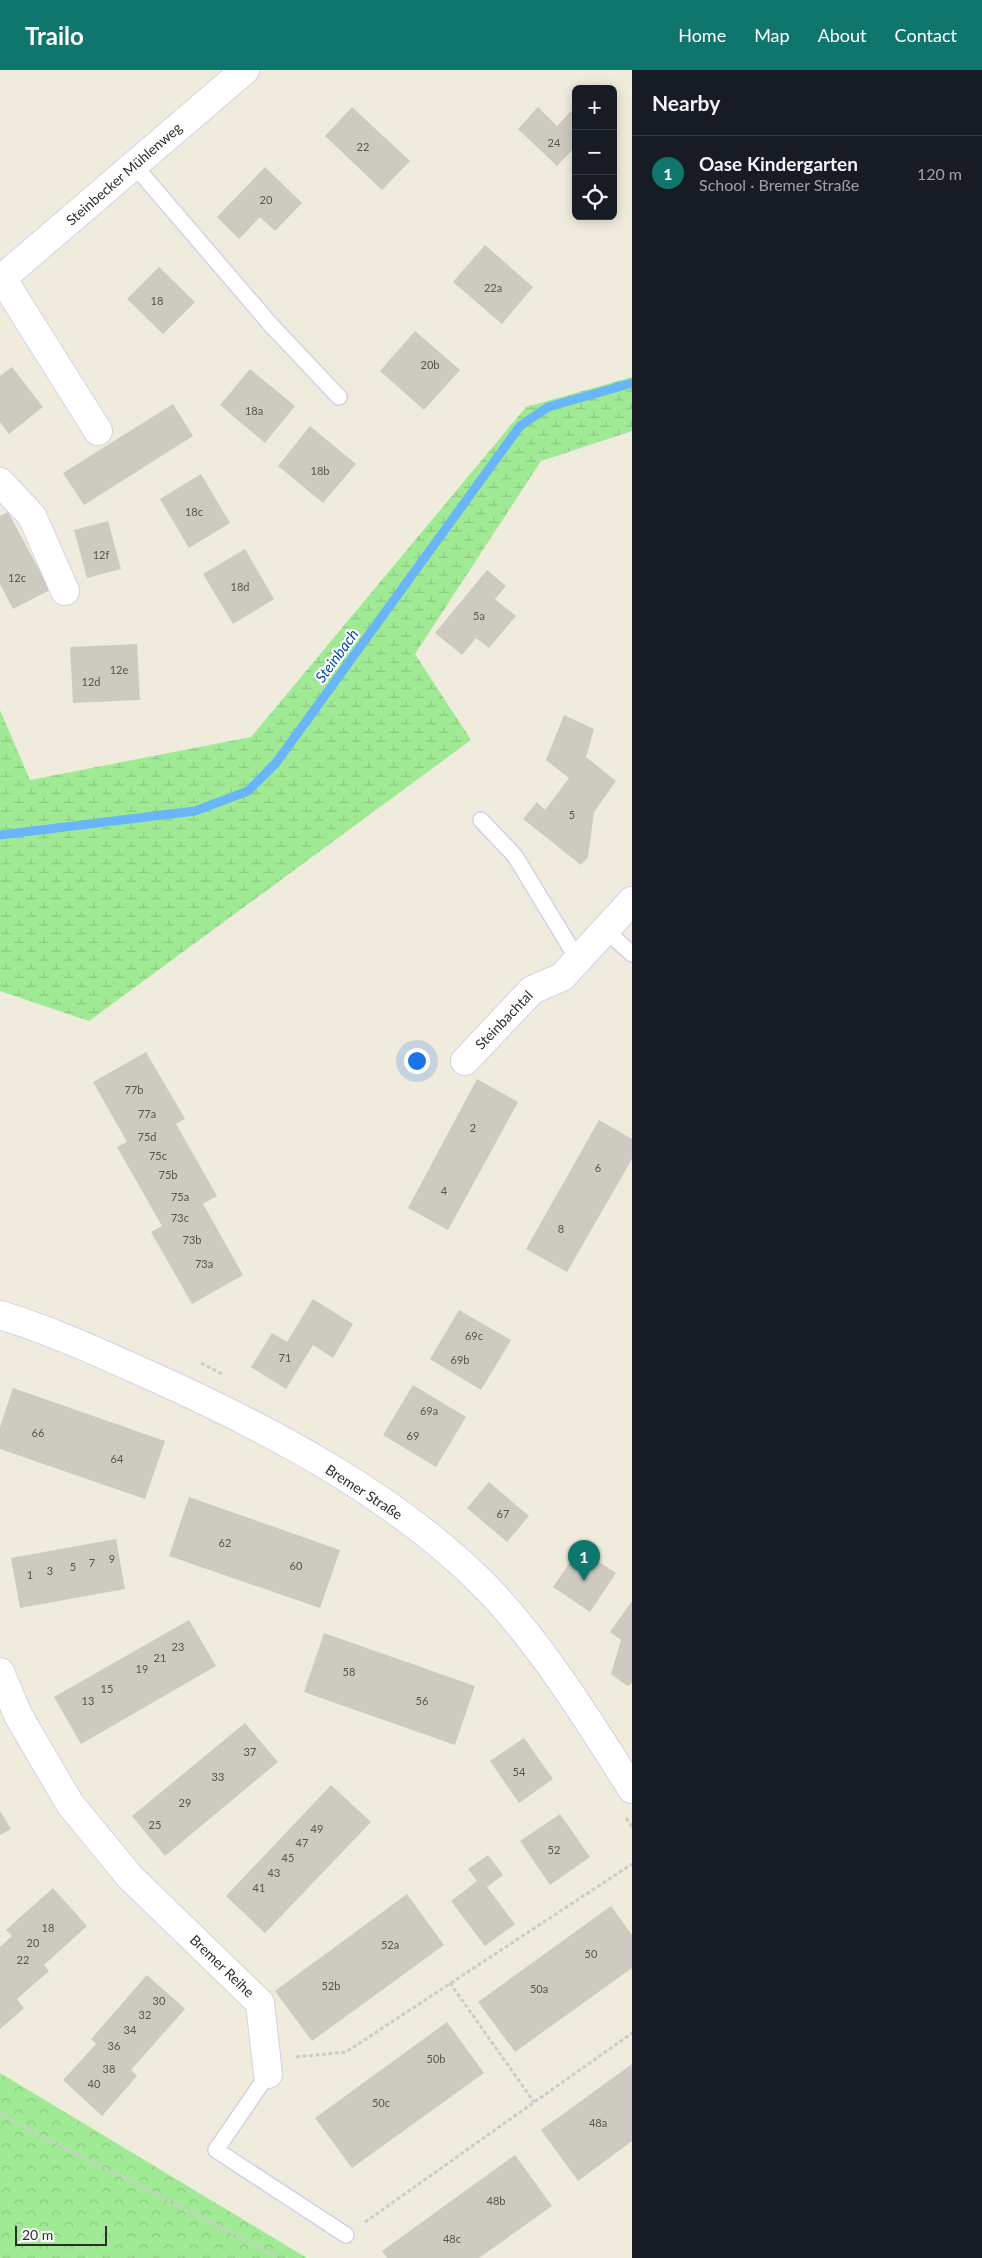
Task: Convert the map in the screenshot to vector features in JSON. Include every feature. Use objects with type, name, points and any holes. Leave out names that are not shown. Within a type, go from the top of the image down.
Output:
[{"type":"street","name":"Steinbecker Mühlenweg","points":[[98,431],[1,279],[245,70]]},
{"type":"street","points":[[0,482],[32,516],[65,590]]},
{"type":"street","name":"Steinbachtal","points":[[465,1061],[532,990],[562,977],[632,901]]},
{"type":"street","name":"Bremer Straße","points":[[1,1321],[64,1338],[192,1395],[292,1447],[376,1497],[434,1539],[487,1588],[570,1693],[627,1800]]},
{"type":"street","name":"Bremer Reihe","points":[[0,1672],[18,1715],[70,1804],[130,1877],[260,2003],[267,2067]]},
{"type":"lane","points":[[134,165],[271,325],[338,397]]},
{"type":"lane","points":[[481,820],[515,856],[578,960]]},
{"type":"lane","points":[[605,930],[632,954]]},
{"type":"lane","points":[[267,2067],[216,2150],[346,2235]]},
{"type":"path","points":[[627,1800],[632,1828]]},
{"type":"path","points":[[267,2067],[346,2052],[632,1864]]},
{"type":"path","points":[[450,1983],[534,2102]]},
{"type":"path","points":[[346,2235],[632,2032]]},
{"type":"path","points":[[0,2114],[277,2258]]},
{"type":"green space","points":[[632,377],[632,431],[541,461],[415,654],[471,740],[89,1021],[0,991],[0,710],[30,780],[251,737],[526,407]]},
{"type":"green space","points":[[0,2073],[307,2258],[0,2258]]},
{"type":"building","points":[[352,107],[410,161],[382,190],[325,136]]},
{"type":"building","points":[[538,107],[557,126],[571,111],[572,150],[557,166],[518,129]]},
{"type":"building","points":[[265,167],[302,203],[275,231],[260,217],[239,239],[217,217]]},
{"type":"building","points":[[485,245],[533,287],[502,324],[453,282]]},
{"type":"building","points":[[159,267],[195,302],[163,334],[127,299]]},
{"type":"building","points":[[415,331],[460,370],[424,410],[380,371]]},
{"type":"building","points":[[12,367],[43,407],[9,434],[0,422],[0,376]]},
{"type":"building","points":[[250,369],[295,406],[265,443],[220,405]]},
{"type":"building","points":[[173,404],[193,436],[84,505],[63,473]]},
{"type":"building","points":[[310,426],[356,464],[323,503],[278,466]]},
{"type":"building","points":[[201,474],[230,523],[189,548],[160,499]]},
{"type":"building","points":[[8,512],[50,590],[13,609],[0,584],[0,516]]},
{"type":"building","points":[[108,521],[121,569],[87,578],[74,530]]},
{"type":"building","points":[[245,549],[274,599],[233,624],[203,574]]},
{"type":"building","points":[[487,570],[506,586],[495,599],[516,616],[489,648],[476,638],[462,655],[435,633]]},
{"type":"building","points":[[137,644],[140,700],[73,703],[70,647]]},
{"type":"building","points":[[564,715],[594,729],[586,757],[616,781],[594,812],[588,857],[581,865],[523,819],[537,802],[545,810],[569,778],[546,760]]},
{"type":"building","points":[[146,1052],[185,1119],[176,1124],[217,1196],[203,1204],[243,1275],[192,1304],[151,1232],[162,1226],[117,1147],[127,1142],[93,1082]]},
{"type":"building","points":[[477,1079],[518,1102],[448,1230],[408,1208]]},
{"type":"building","points":[[599,1120],[632,1139],[632,1159],[567,1272],[526,1249]]},
{"type":"building","points":[[313,1299],[353,1324],[333,1358],[313,1345],[286,1389],[251,1367],[272,1333],[287,1342]]},
{"type":"building","points":[[459,1310],[511,1340],[481,1390],[430,1359]]},
{"type":"building","points":[[413,1385],[466,1417],[436,1467],[383,1435]]},
{"type":"building","points":[[13,1388],[165,1441],[145,1499],[0,1449],[0,1427]]},
{"type":"building","points":[[489,1482],[529,1516],[507,1542],[467,1508]]},
{"type":"building","points":[[189,1497],[340,1550],[320,1608],[169,1556]]},
{"type":"building","points":[[116,1539],[125,1589],[20,1608],[11,1558]]},
{"type":"building","points":[[579,1549],[616,1573],[590,1612],[553,1587]]},
{"type":"building","points":[[632,1601],[632,1683],[627,1686],[611,1674],[621,1640],[610,1632]]},
{"type":"building","points":[[189,1620],[216,1666],[81,1744],[54,1697]]},
{"type":"building","points":[[324,1633],[475,1686],[455,1745],[304,1692]]},
{"type":"building","points":[[245,1723],[278,1762],[165,1856],[132,1816]]},
{"type":"building","points":[[524,1738],[553,1779],[519,1803],[490,1761]]},
{"type":"building","points":[[331,1785],[371,1822],[265,1933],[226,1896]]},
{"type":"building","points":[[0,1811],[11,1829],[0,1835]]},
{"type":"building","points":[[560,1814],[590,1857],[550,1885],[520,1841]]},
{"type":"building","points":[[488,1855],[503,1875],[487,1887],[515,1924],[485,1946],[451,1901],[477,1881],[468,1869]]},
{"type":"building","points":[[53,1888],[87,1926],[44,1965],[49,1971],[17,1999],[24,2008],[0,2029],[0,1947],[12,1936],[6,1930]]},
{"type":"building","points":[[407,1894],[444,1945],[312,2041],[275,1991]]},
{"type":"building","points":[[611,1906],[632,1935],[632,1968],[515,2052],[478,2002]]},
{"type":"building","points":[[147,1975],[185,2009],[131,2070],[137,2076],[102,2116],[63,2080],[96,2044],[91,2039]]},
{"type":"building","points":[[447,2022],[484,2073],[352,2168],[315,2118]]},
{"type":"building","points":[[632,2064],[632,2141],[578,2181],[541,2130]]},
{"type":"building","points":[[515,2155],[552,2206],[479,2258],[387,2258],[382,2251]]},
{"type":"waterway","name":"Steinbach","points":[[0,835],[195,811],[248,791],[276,763],[520,426],[548,407],[632,383]]},
{"type":"place","name":"Oase Kindergarten","points":[[584,1581]]}]
